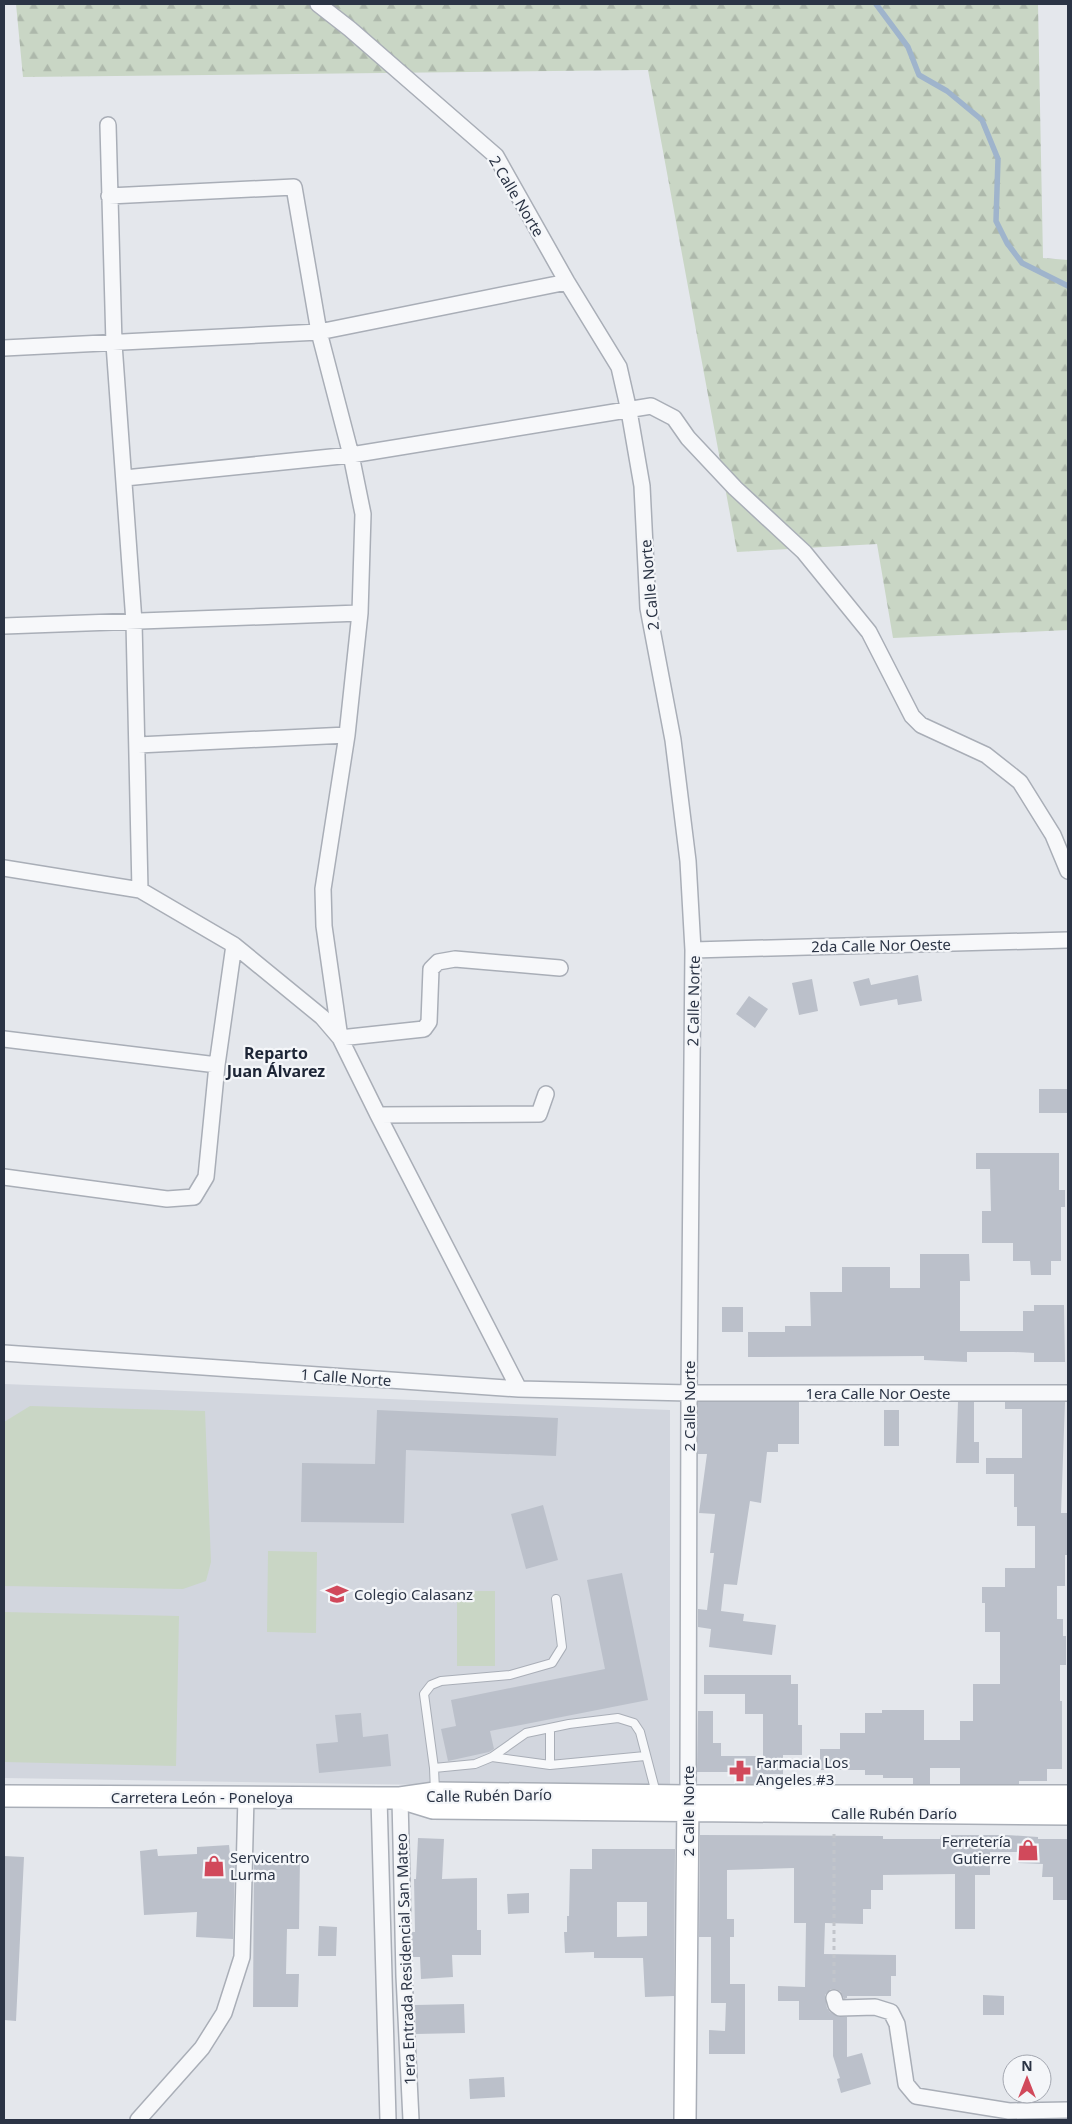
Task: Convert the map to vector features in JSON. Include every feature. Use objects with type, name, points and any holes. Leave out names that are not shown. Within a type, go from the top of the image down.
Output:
[{"type":"street","name":"2 Calle Norte","points":[[318,4],[350,29],[496,156],[566,282],[619,368],[629,411],[642,486],[648,608],[673,740],[688,861],[694,950],[689,1393],[685,2120]]},
{"type":"street","points":[[108,125],[114,344],[134,622],[140,890]]},
{"type":"street","points":[[109,196],[294,187],[319,332],[351,455],[363,514],[360,613],[347,735],[323,889],[324,926],[340,1038]]},
{"type":"street","points":[[4,348],[114,344],[319,332],[566,282]]},
{"type":"street","points":[[124,478],[351,455],[652,406],[674,418],[688,438],[735,488],[804,552],[869,632],[912,716],[922,725],[986,755],[1020,782],[1053,835],[1068,871]]},
{"type":"street","points":[[4,626],[360,613]]},
{"type":"street","points":[[138,745],[347,735]]},
{"type":"street","points":[[4,868],[140,890],[234,946],[322,1017],[340,1038],[518,1389]]},
{"type":"street","name":"2da Calle Nor Oeste","points":[[694,950],[1068,940]]},
{"type":"street","points":[[4,1177],[167,1199],[194,1196],[206,1177],[217,1065],[234,946]]},
{"type":"street","points":[[340,1038],[424,1030],[429,1022],[431,969],[438,962],[455,959],[560,968]]},
{"type":"street","points":[[4,1039],[217,1065]]},
{"type":"street","points":[[378,1115],[539,1114],[546,1094]]},
{"type":"street","name":"1 Calle Norte","points":[[4,1353],[518,1389],[689,1393]]},
{"type":"street","name":"1era Calle Nor Oeste","points":[[689,1393],[1068,1393]]},
{"type":"street","name":"Calle Rubén Darío","points":[[389,1798],[435,1793],[656,1795],[688,1804]]},
{"type":"street","name":"Carretera León - Poneloya","points":[[4,1796],[389,1798]]},
{"type":"street","points":[[138,2120],[202,2048],[224,2014],[242,1957],[246,1796]]},
{"type":"street","name":"Calle Rubén Darío","points":[[389,1798],[433,1808],[833,1804],[1068,1796]]},
{"type":"street","name":"1era Entrada Residencial San Mateo","points":[[388,2120],[389,1798]]},
{"type":"street","name":"1era Entrada Residencial San Mateo","points":[[389,1798],[404,1976],[412,2120]]},
{"type":"street","name":"Calle Rubén Darío","points":[[833,1804],[1068,1814]]},
{"type":"street","points":[[834,1998],[836,2005],[840,2008],[875,2007],[891,2012],[897,2024],[906,2084],[916,2096],[1009,2112],[1068,2110]]},
{"type":"lane","points":[[435,1793],[434,1768],[424,1694],[431,1685],[441,1682],[510,1675],[552,1663],[562,1647],[556,1599]]},
{"type":"lane","points":[[434,1768],[475,1764],[492,1757],[526,1733],[618,1718],[634,1723],[640,1732],[656,1795]]},
{"type":"lane","points":[[550,1728],[550,1764]]},
{"type":"lane","points":[[492,1757],[550,1764],[645,1756]]},
{"type":"path","points":[[833,1804],[834,1998]]},
{"type":"shaded area","name":"Colegio Calasanz","points":[[4,1384],[670,1410],[670,1789],[4,1778]]},
{"type":"green space","points":[[16,4],[1038,4],[1043,258],[1068,260],[1068,630],[893,638],[877,544],[737,552],[648,70],[23,77]]},
{"type":"green space","points":[[30,1406],[205,1411],[211,1562],[206,1581],[183,1589],[4,1586],[4,1422]]},
{"type":"green space","points":[[268,1551],[317,1552],[316,1633],[267,1632]]},
{"type":"green space","points":[[457,1591],[495,1591],[495,1666],[457,1666]]},
{"type":"green space","points":[[4,1612],[179,1616],[176,1766],[4,1762]]},
{"type":"building","points":[[918,975],[922,1001],[898,1005],[897,999],[860,1006],[853,982],[869,978],[871,985]]},
{"type":"building","points":[[812,979],[818,1011],[799,1015],[792,983]]},
{"type":"building","points":[[749,996],[768,1009],[755,1028],[736,1014]]},
{"type":"building","points":[[1039,1089],[1068,1089],[1068,1113],[1039,1113]]},
{"type":"building","points":[[976,1153],[1059,1153],[1059,1190],[1065,1190],[1065,1207],[1061,1207],[1061,1261],[1051,1261],[1051,1275],[1031,1275],[1030,1261],[1013,1261],[1013,1243],[982,1243],[982,1211],[991,1211],[990,1169],[976,1169]]},
{"type":"building","points":[[920,1254],[969,1254],[970,1281],[960,1281],[960,1331],[1023,1331],[1023,1311],[1034,1311],[1034,1305],[1064,1305],[1065,1362],[1034,1362],[1034,1353],[1014,1352],[967,1352],[967,1362],[924,1360],[924,1356],[748,1357],[748,1332],[785,1332],[785,1326],[811,1326],[810,1292],[842,1292],[842,1267],[890,1267],[890,1288],[920,1288]]},
{"type":"building","points":[[722,1307],[743,1307],[743,1332],[722,1332]]},
{"type":"building","points":[[698,1402],[799,1402],[799,1444],[778,1444],[778,1452],[767,1452],[761,1503],[750,1501],[737,1585],[724,1584],[721,1611],[744,1614],[743,1621],[776,1625],[772,1655],[709,1647],[711,1629],[698,1627],[698,1609],[707,1610],[714,1553],[710,1553],[715,1514],[699,1513],[707,1454],[698,1454]]},
{"type":"building","points":[[958,1402],[974,1402],[974,1442],[979,1442],[979,1463],[956,1463]]},
{"type":"building","points":[[1005,1402],[1065,1402],[1061,1513],[1068,1513],[1068,1555],[1065,1555],[1065,1586],[1057,1586],[1057,1619],[1063,1619],[1063,1636],[1066,1636],[1066,1665],[1060,1665],[1062,1769],[1047,1769],[1047,1781],[1019,1781],[1019,1784],[960,1784],[960,1768],[930,1768],[930,1784],[913,1784],[913,1778],[883,1778],[883,1775],[865,1775],[865,1770],[820,1770],[820,1749],[840,1749],[840,1733],[865,1733],[865,1713],[882,1713],[882,1710],[924,1710],[924,1740],[960,1740],[960,1721],[973,1721],[973,1684],[1000,1684],[1000,1632],[985,1632],[985,1603],[982,1603],[982,1587],[1005,1587],[1005,1568],[1035,1568],[1035,1526],[1017,1526],[1017,1507],[1014,1507],[1014,1474],[986,1474],[986,1458],[1022,1458],[1022,1409],[1005,1409]]},
{"type":"building","points":[[377,1410],[558,1418],[556,1456],[406,1450],[404,1523],[301,1522],[302,1463],[375,1464]]},
{"type":"building","points":[[884,1410],[899,1410],[899,1446],[884,1446]]},
{"type":"building","points":[[543,1505],[558,1560],[526,1569],[511,1514]]},
{"type":"building","points":[[622,1573],[648,1700],[490,1731],[494,1749],[489,1752],[448,1761],[441,1729],[456,1726],[451,1700],[605,1669],[587,1580]]},
{"type":"building","points":[[704,1675],[791,1675],[791,1684],[798,1684],[798,1725],[802,1725],[802,1755],[783,1755],[783,1774],[758,1774],[758,1784],[735,1784],[735,1772],[697,1772],[698,1711],[713,1711],[713,1743],[721,1743],[721,1756],[763,1756],[763,1714],[745,1714],[745,1694],[704,1694]]},
{"type":"building","points":[[361,1713],[363,1737],[388,1734],[391,1766],[319,1773],[316,1744],[338,1742],[335,1715]]},
{"type":"building","points":[[700,1835],[883,1836],[883,1839],[940,1839],[941,1835],[1007,1835],[1038,1837],[1038,1839],[1067,1839],[1067,1900],[1053,1900],[1053,1877],[1042,1877],[1043,1864],[1018,1863],[1018,1852],[990,1852],[990,1875],[975,1875],[975,1929],[955,1929],[955,1874],[883,1875],[883,1890],[871,1890],[871,1909],[863,1909],[863,1924],[825,1923],[824,1954],[896,1955],[896,1976],[891,1976],[891,1996],[847,1996],[844,1999],[841,1992],[836,1989],[831,1989],[825,1995],[827,2008],[830,2012],[840,2017],[847,2017],[847,2057],[862,2053],[871,2084],[841,2093],[837,2079],[840,2078],[833,2056],[833,2020],[799,2020],[799,2001],[778,2001],[778,1986],[805,1987],[806,1923],[794,1923],[794,1868],[727,1870],[727,1919],[734,1919],[734,1937],[730,1937],[730,1984],[745,1984],[745,2054],[709,2054],[709,2030],[725,2031],[726,2003],[711,2003],[711,1937],[699,1937]]},
{"type":"building","points":[[418,1838],[444,1839],[442,1879],[477,1878],[477,1930],[481,1930],[481,1955],[452,1955],[453,1977],[421,1979],[420,1957],[413,1957],[412,1932],[415,1932],[414,1879],[416,1879]]},
{"type":"building","points":[[229,1845],[230,1854],[235,1855],[233,1939],[196,1937],[197,1912],[144,1915],[140,1851],[157,1849],[158,1856],[197,1854],[197,1847]]},
{"type":"building","points":[[592,1849],[675,1849],[674,1996],[645,1997],[643,1958],[594,1958],[594,1952],[565,1953],[564,1932],[567,1932],[567,1916],[569,1916],[570,1869],[592,1869]],"holes":[[[617,1902],[647,1902],[647,1936],[617,1937]]]},
{"type":"building","points":[[254,1855],[300,1856],[299,1929],[287,1929],[286,1974],[299,1974],[298,2007],[253,2007]]},
{"type":"building","points":[[4,1856],[24,1857],[16,2021],[4,2020]]},
{"type":"building","points":[[529,1893],[529,1913],[508,1914],[507,1894]]},
{"type":"building","points":[[319,1926],[337,1927],[336,1956],[318,1956]]},
{"type":"building","points":[[983,1995],[1004,1996],[1004,2015],[983,2015]]},
{"type":"building","points":[[464,2004],[465,2033],[416,2034],[415,2005]]},
{"type":"building","points":[[504,2077],[505,2097],[470,2099],[469,2079]]},
{"type":"waterway","points":[[876,4],[908,47],[919,75],[947,91],[982,120],[998,159],[996,221],[1007,243],[1022,263],[1068,286]]},
{"type":"place","name":"Colegio Calasanz","points":[[337,1594]]},
{"type":"place","name":"Farmacia Los Angeles #3","points":[[740,1771]]},
{"type":"place","name":"Ferretería Gutierre","points":[[1028,1850]]},
{"type":"place","name":"Servicentro Lurma","points":[[214,1866]]},
{"type":"district","name":"Reparto Juan Álvarez","points":[[276,1062]]}]
